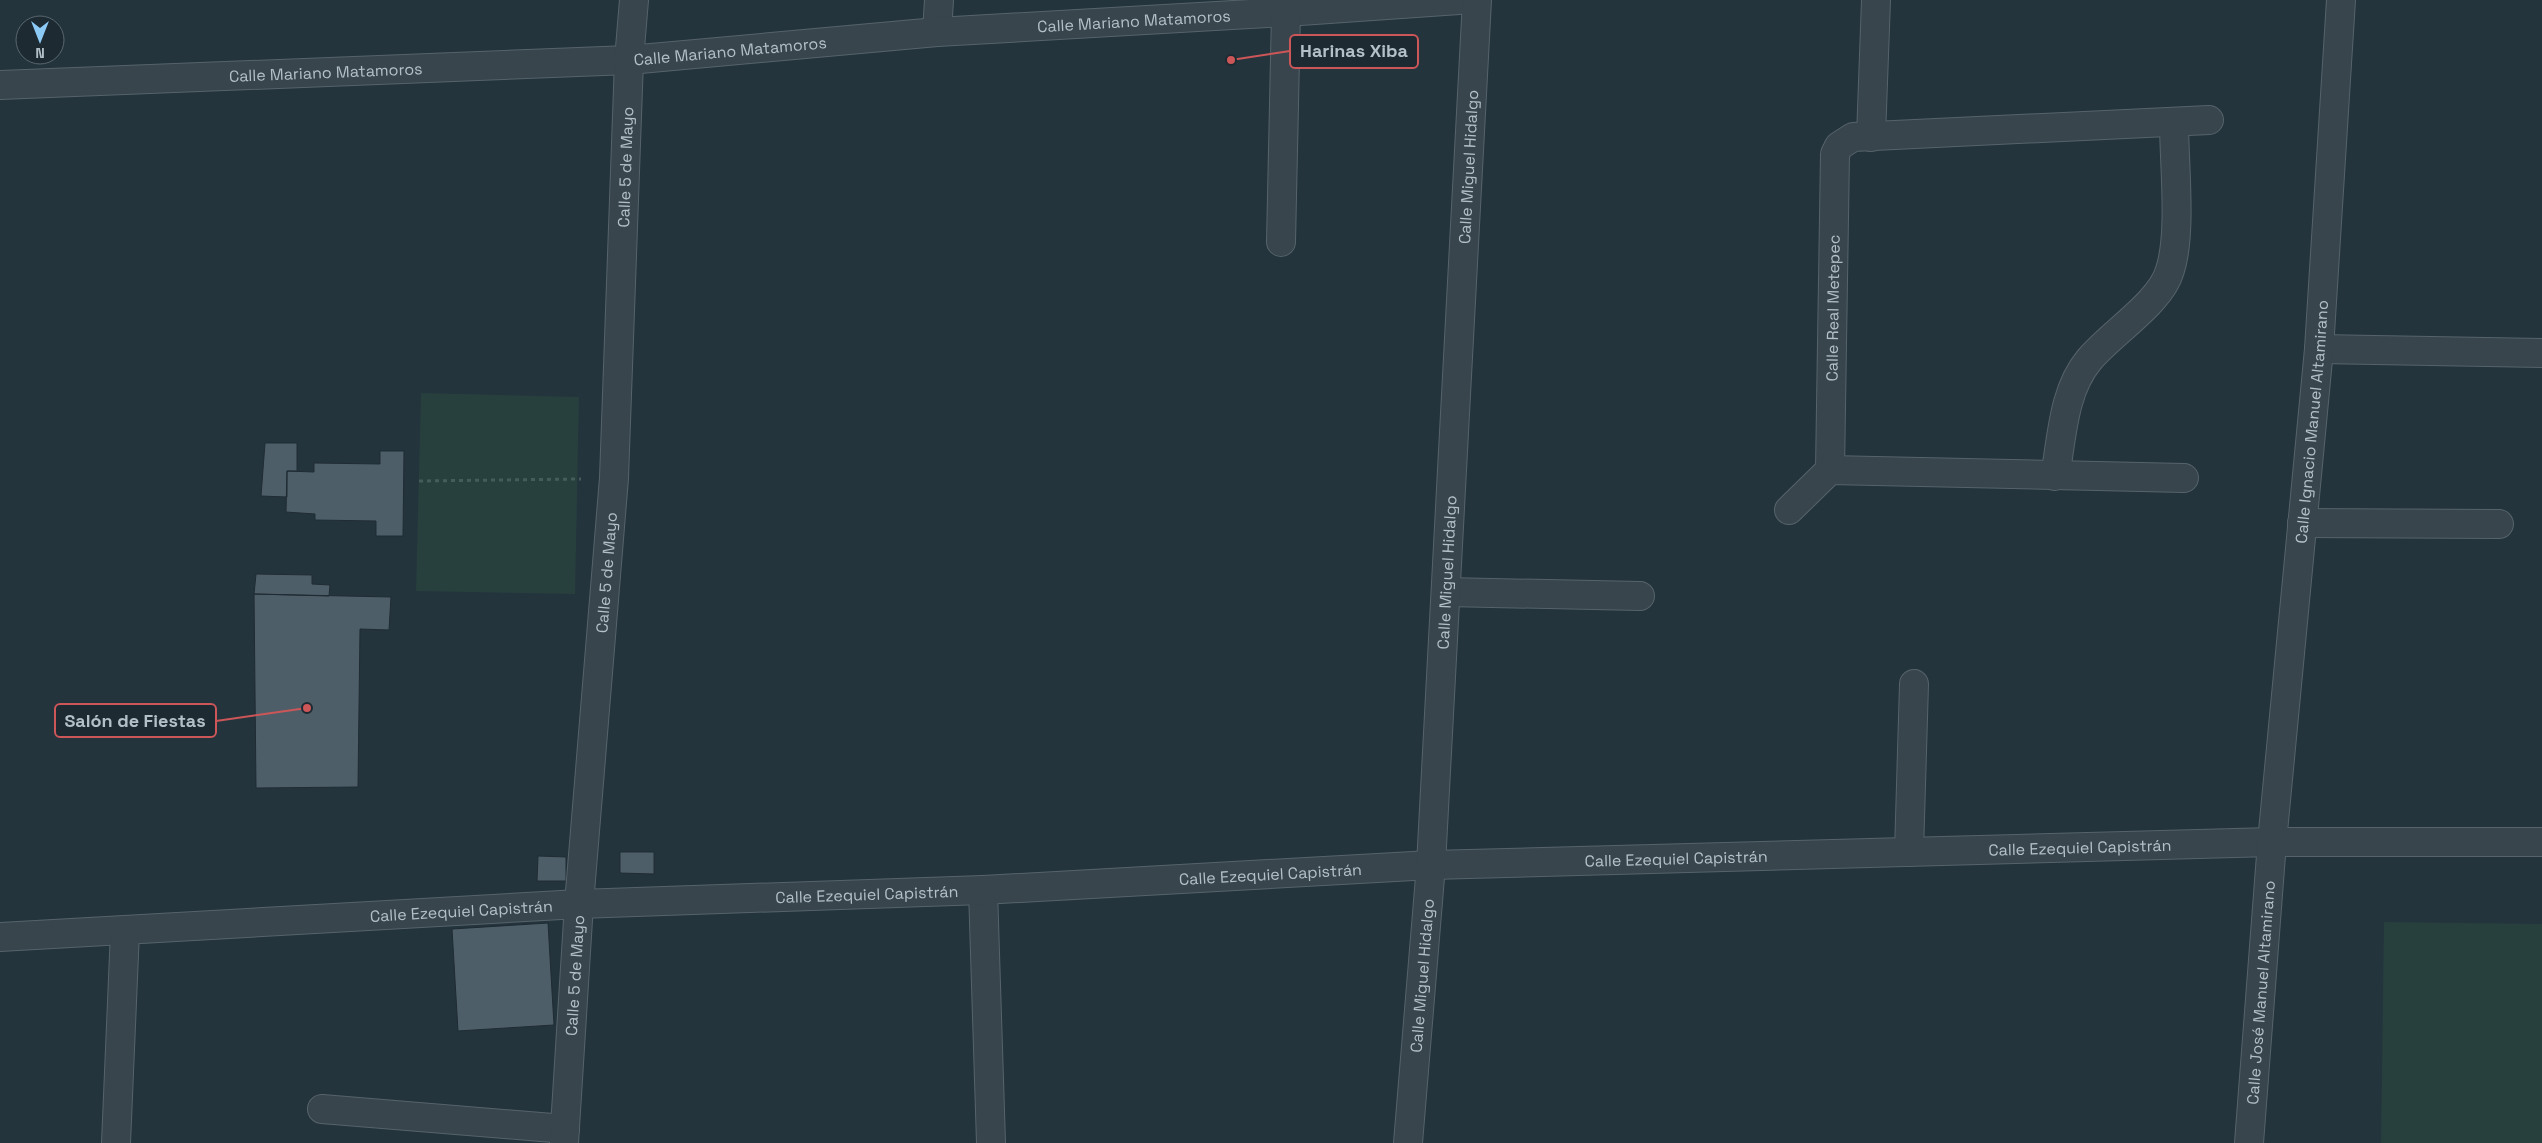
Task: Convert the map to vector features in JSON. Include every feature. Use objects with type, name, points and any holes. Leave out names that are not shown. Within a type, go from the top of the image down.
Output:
[{"type":"street","name":"Calle 5 de Mayo","points":[[564,1136],[579,904],[614,478],[629,60],[634,0]]},
{"type":"street","points":[[937,32],[939,0]]},
{"type":"street","name":"Calle Mariano Matamoros","points":[[0,85],[629,60],[937,32],[1286,12],[1400,2],[1459,0]]},
{"type":"street","name":"Calle Miguel Hidalgo","points":[[1408,1143],[1431,865],[1477,0]]},
{"type":"street","points":[[1876,0],[1871,136],[2209,120]]},
{"type":"street","name":"Calle Ignacio Manuel Altamirano","points":[[2272,842],[2319,349],[2341,0]]},
{"type":"street","points":[[1281,242],[1286,12]]},
{"type":"street","points":[[2056,476],[2073,388],[2088,361],[2162,289],[2170,271],[2176,246],[2174,122]]},
{"type":"street","name":"Calle Real Metepec","points":[[1830,470],[1835,154],[1839,146],[1853,137],[1871,136]]},
{"type":"street","points":[[2319,349],[2542,352]]},
{"type":"street","points":[[1789,510],[1830,470],[2184,478]]},
{"type":"street","points":[[2302,523],[2499,524]]},
{"type":"street","points":[[1446,592],[1640,596]]},
{"type":"street","points":[[1909,852],[1914,684]]},
{"type":"street","name":"Calle Ezequiel Capistrán","points":[[0,937],[579,904],[983,890],[1431,865],[2272,842],[2542,842]]},
{"type":"street","name":"Calle José Manuel Altamirano","points":[[2249,1143],[2272,842]]},
{"type":"street","points":[[983,890],[991,1143]]},
{"type":"street","points":[[0,923],[0,937]]},
{"type":"street","points":[[116,1143],[125,930]]},
{"type":"street","points":[[322,1109],[564,1136]]},
{"type":"path","points":[[419,481],[614,478]]},
{"type":"green space","points":[[421,393],[579,397],[575,594],[416,591]]},
{"type":"green space","points":[[2384,922],[2542,924],[2542,1143],[2381,1143]]},
{"type":"building","points":[[265,443],[297,443],[297,471],[287,471],[287,497],[261,496]]},
{"type":"building","points":[[380,451],[404,451],[403,536],[376,536],[376,521],[315,520],[315,514],[286,512],[287,471],[314,472],[314,463],[380,464]]},
{"type":"building","points":[[256,574],[312,575],[312,584],[330,585],[329,596],[254,594]]},
{"type":"building","points":[[254,594],[391,597],[389,630],[360,629],[358,787],[256,788]]},
{"type":"building","points":[[620,852],[654,852],[654,874],[620,873]]},
{"type":"building","points":[[538,856],[566,857],[566,881],[537,881]]},
{"type":"building","points":[[548,923],[554,1025],[458,1031],[452,929]]},
{"type":"place","name":"Harinas Xiba","points":[[1231,60]]},
{"type":"place","name":"Salón de Fiestas","points":[[307,708]]}]
